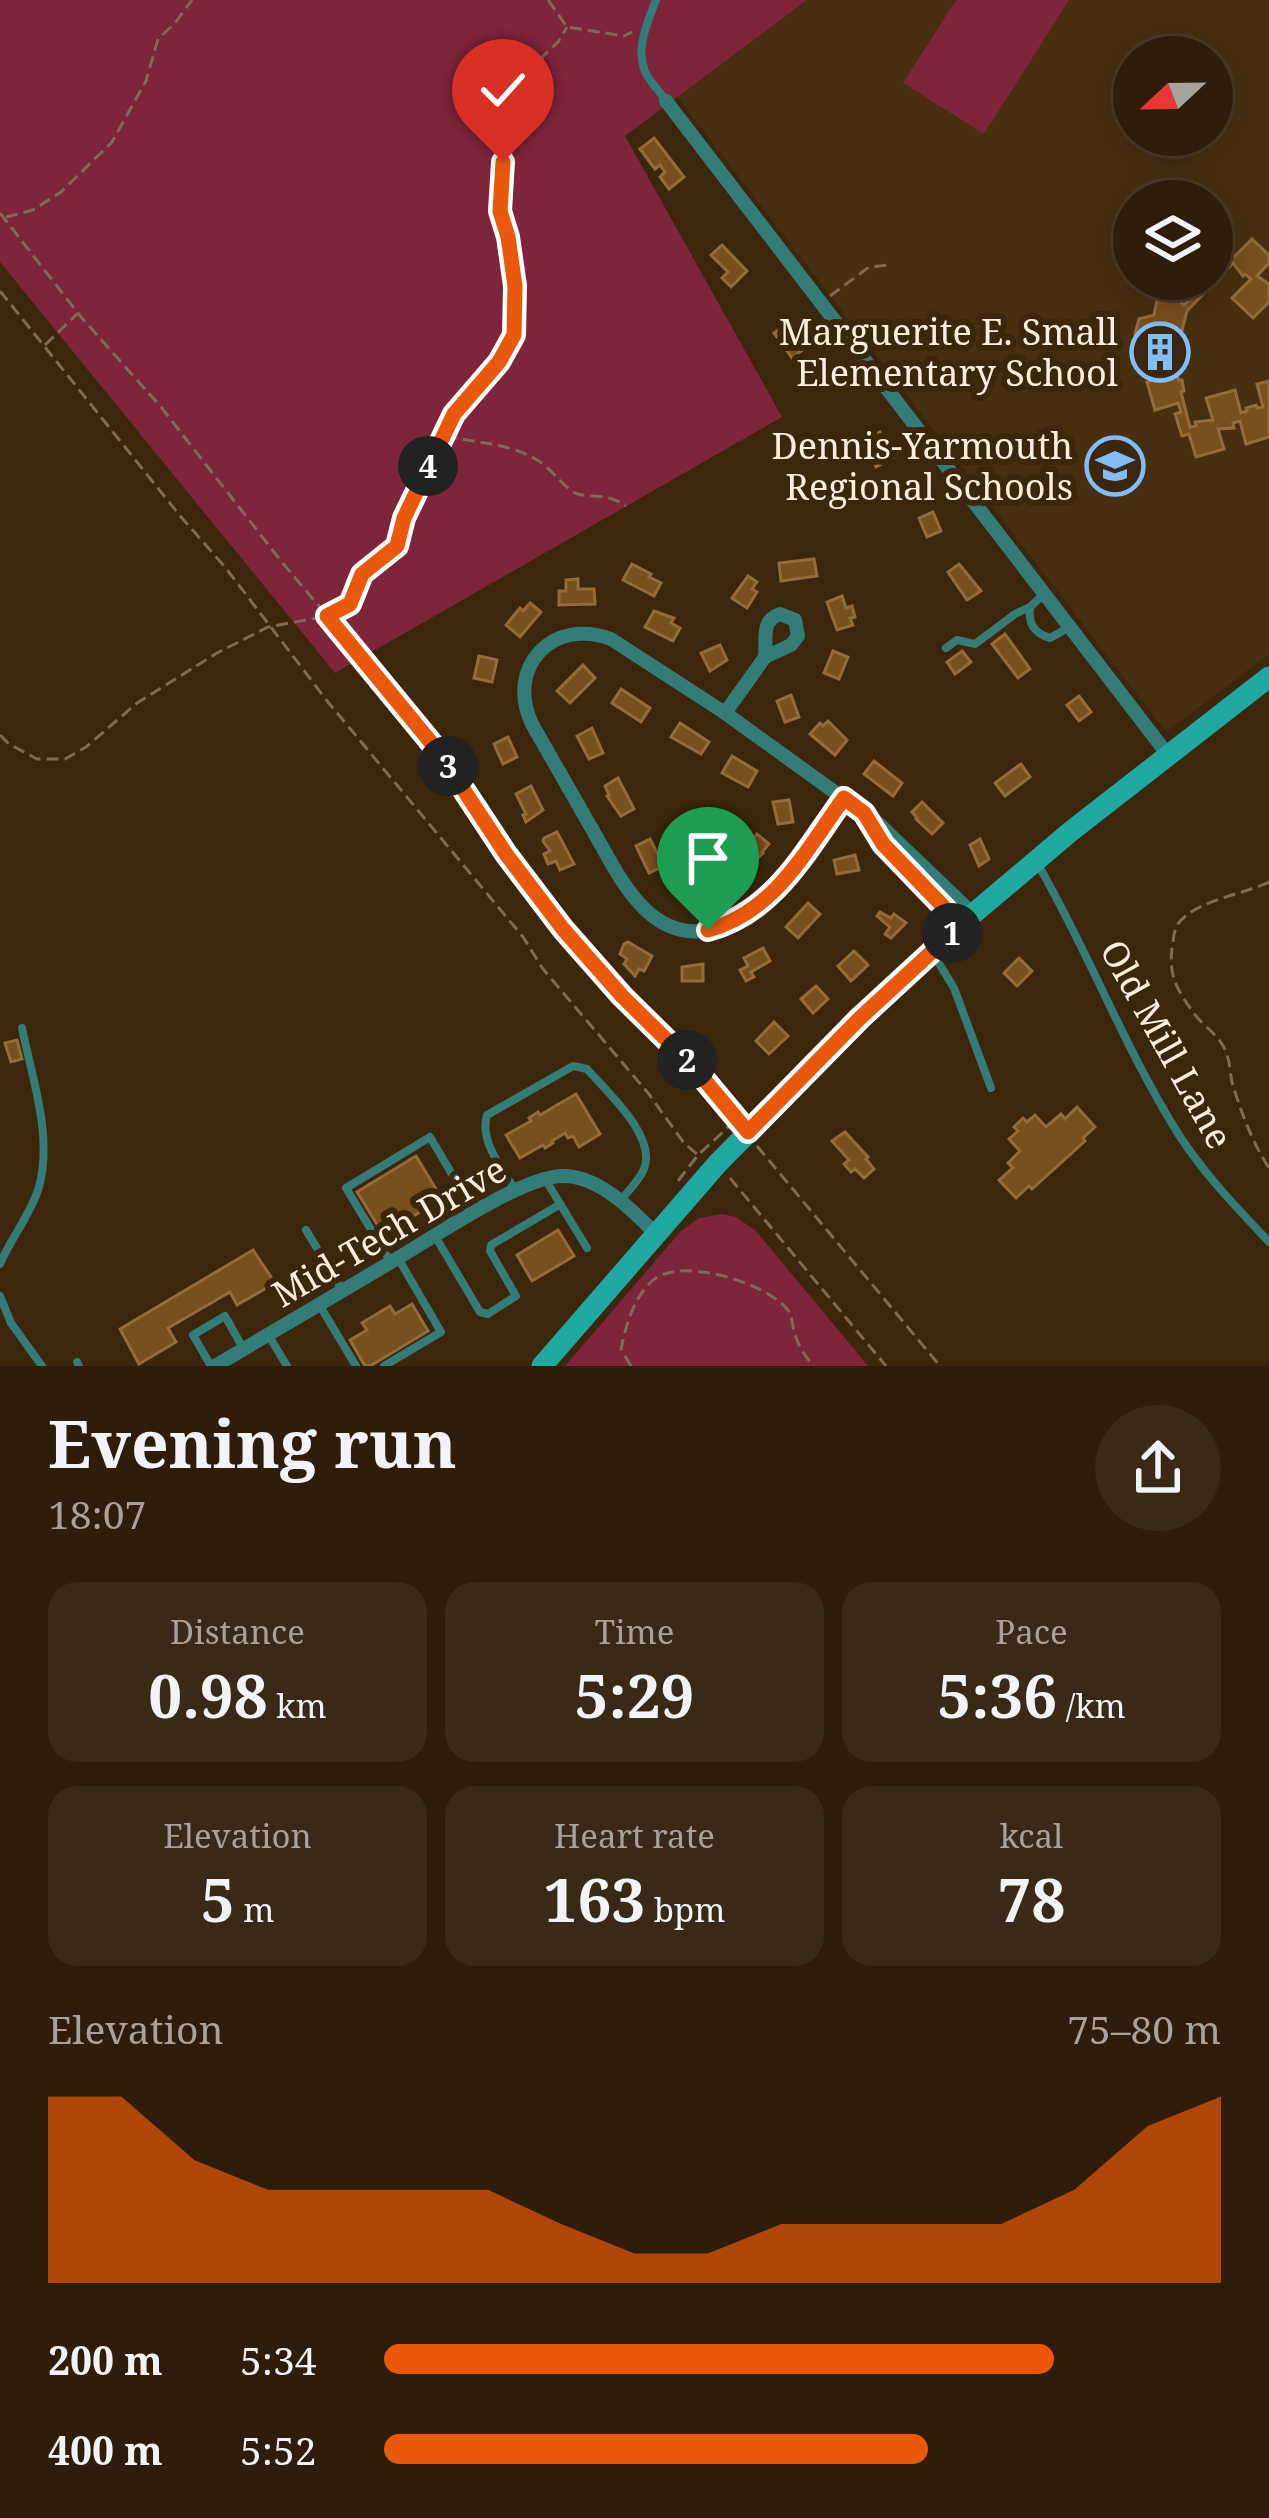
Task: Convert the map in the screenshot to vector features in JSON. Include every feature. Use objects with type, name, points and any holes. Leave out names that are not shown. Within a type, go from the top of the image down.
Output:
[{"type":"main road","points":[[542,1366],[655,1233],[708,1159],[748,1132],[931,952],[1036,860],[1269,676]]},
{"type":"street","points":[[666,101],[1168,755]]},
{"type":"street","points":[[844,798],[785,879],[747,915],[697,932],[669,926],[650,915],[623,883],[532,724],[524,702],[528,669],[557,639],[581,633],[601,635],[622,645],[725,713],[844,798],[893,835],[967,920]]},
{"type":"street","points":[[725,713],[765,657]]},
{"type":"street","name":"Mid-Tech Drive","points":[[213,1366],[515,1190],[545,1179],[559,1175],[582,1179],[620,1201],[655,1233]]},
{"type":"lane","points":[[656,0],[646,26],[641,63],[666,101]]},
{"type":"lane","points":[[946,648],[958,640],[975,644],[1044,594]]},
{"type":"lane","points":[[1030,607],[1030,623],[1045,637],[1054,638],[1069,628]]},
{"type":"lane","name":"Old Mill Lane","points":[[1036,860],[1179,1134],[1213,1181],[1269,1242]]},
{"type":"lane","points":[[931,952],[954,988],[991,1088]]},
{"type":"lane","points":[[0,1264],[38,1190],[43,1166],[43,1133],[22,1028]]},
{"type":"lane","points":[[515,1190],[486,1138],[487,1115],[580,1066],[639,1131],[644,1144],[643,1172],[620,1201]]},
{"type":"lane","points":[[384,1366],[441,1332],[346,1188],[430,1138],[475,1213]]},
{"type":"lane","points":[[545,1179],[587,1248]]},
{"type":"lane","points":[[436,1236],[480,1312],[488,1314],[516,1296],[491,1245],[560,1205]]},
{"type":"lane","points":[[306,1230],[343,1291]]},
{"type":"lane","points":[[0,1296],[11,1324],[42,1366]]},
{"type":"lane","points":[[319,1305],[356,1366]]},
{"type":"lane","points":[[213,1366],[193,1336],[225,1316],[244,1349]]},
{"type":"lane","points":[[268,1335],[286,1366]]},
{"type":"path","points":[[192,0],[158,39],[146,81],[112,142],[61,193],[33,210],[2,215],[438,751],[563,929],[692,1065],[940,1366]]},
{"type":"path","points":[[548,0],[567,27],[624,35],[646,26]]},
{"type":"path","points":[[0,735],[37,759],[65,759],[179,675],[268,627],[327,616],[350,604],[362,574],[397,546],[404,518],[454,414],[499,362],[514,335],[515,286],[500,211],[503,162],[515,108],[531,87],[536,64],[567,27]]},
{"type":"path","points":[[820,303],[869,267],[890,266]]},
{"type":"path","points":[[0,291],[684,1143],[708,1159],[886,1366]]},
{"type":"path","points":[[44,346],[78,313]]},
{"type":"path","points":[[444,436],[520,452],[537,460],[575,494],[614,497],[626,506]]},
{"type":"path","points":[[1269,882],[1200,907],[1176,926],[1169,962],[1178,988],[1197,1017],[1217,1034],[1228,1056],[1241,1110],[1269,1168]]},
{"type":"path","points":[[631,1366],[621,1349],[637,1301],[652,1279],[679,1269],[760,1288],[790,1312],[794,1332],[814,1366]]},
{"type":"shaded area","points":[[0,0],[807,0],[625,136],[782,417],[335,673],[0,262]]},
{"type":"shaded area","name":"Dennis-Yarmouth Regional Schools","points":[[807,0],[1269,0],[1269,654],[1166,732],[677,96]]},
{"type":"shaded area","points":[[956,0],[1069,0],[984,134],[903,83]]},
{"type":"shaded area","points":[[722,1214],[756,1231],[868,1366],[565,1366],[681,1231],[699,1218]]},
{"type":"building","points":[[654,138],[684,177],[669,189],[660,177],[665,172],[660,165],[655,169],[640,149]]},
{"type":"building","name":"Marguerite E. Small Elementary School","points":[[1252,239],[1269,255],[1269,263],[1257,276],[1269,284],[1269,302],[1253,318],[1233,299],[1251,279],[1233,263]]},
{"type":"building","points":[[722,245],[747,271],[731,287],[722,278],[728,272],[711,255]]},
{"type":"building","name":"Marguerite E. Small Elementary School","points":[[1157,300],[1178,300],[1184,305],[1198,300],[1187,311],[1173,366],[1182,380],[1190,427],[1213,420],[1206,398],[1235,390],[1241,413],[1256,405],[1263,407],[1257,384],[1269,381],[1269,437],[1246,444],[1240,421],[1233,423],[1234,428],[1218,429],[1224,449],[1196,457],[1189,434],[1182,436],[1175,414],[1181,412],[1178,403],[1155,410],[1147,382],[1170,375],[1167,366],[1154,370],[1142,359],[1146,345],[1135,334],[1139,319],[1154,315]]},
{"type":"building","points":[[790,321],[808,346],[792,358],[774,333]]},
{"type":"building","points":[[880,432],[893,458],[876,467],[863,441]]},
{"type":"building","points":[[933,512],[941,531],[927,537],[919,518]]},
{"type":"building","points":[[814,559],[817,576],[781,581],[779,563]]},
{"type":"building","points":[[632,564],[661,583],[654,596],[623,580]]},
{"type":"building","points":[[959,564],[981,591],[967,600],[948,572]]},
{"type":"building","points":[[748,576],[757,582],[752,589],[757,592],[747,608],[732,598]]},
{"type":"building","points":[[578,579],[578,589],[594,589],[595,604],[559,605],[559,591],[566,591],[566,580]]},
{"type":"building","points":[[842,596],[855,617],[850,618],[853,625],[837,630],[827,602]]},
{"type":"building","points":[[530,603],[541,612],[520,637],[506,625]]},
{"type":"building","points":[[654,611],[674,618],[671,623],[680,628],[673,641],[645,627]]},
{"type":"building","points":[[1005,634],[1030,669],[1018,678],[992,644]]},
{"type":"building","points":[[720,645],[727,660],[710,671],[701,653]]},
{"type":"building","points":[[833,651],[848,657],[839,679],[824,673]]},
{"type":"building","points":[[962,651],[971,662],[955,674],[947,662]]},
{"type":"building","points":[[479,656],[497,660],[492,682],[474,678]]},
{"type":"building","points":[[583,665],[595,678],[570,703],[557,691]]},
{"type":"building","points":[[621,689],[650,708],[641,722],[612,703]]},
{"type":"building","points":[[791,695],[799,717],[785,722],[777,701]]},
{"type":"building","points":[[1079,696],[1091,712],[1079,721],[1067,705]]},
{"type":"building","points":[[828,721],[847,740],[835,755],[810,734]]},
{"type":"building","points":[[680,723],[709,742],[701,754],[671,737]]},
{"type":"building","points":[[592,728],[603,753],[589,759],[577,736]]},
{"type":"building","points":[[508,737],[517,757],[503,764],[494,744]]},
{"type":"building","points":[[732,756],[757,771],[748,787],[722,773]]},
{"type":"building","points":[[874,761],[902,783],[893,796],[864,774]]},
{"type":"building","points":[[1021,764],[1030,777],[1005,796],[995,783]]},
{"type":"building","points":[[618,778],[634,809],[621,816],[605,786]]},
{"type":"building","points":[[531,786],[543,810],[526,822],[516,794]]},
{"type":"building","points":[[789,800],[793,822],[778,824],[773,802]]},
{"type":"building","points":[[922,802],[943,823],[932,834],[912,812]]},
{"type":"building","points":[[557,832],[574,864],[560,870],[556,861],[548,864],[544,854],[550,851],[544,838]]},
{"type":"building","points":[[757,834],[769,844],[749,867],[738,857]]},
{"type":"building","points":[[650,839],[664,866],[649,873],[636,846]]},
{"type":"building","points":[[980,839],[989,859],[979,866],[970,845]]},
{"type":"building","points":[[855,855],[859,870],[837,874],[834,860]]},
{"type":"building","points":[[723,876],[729,892],[701,904],[695,886]]},
{"type":"building","points":[[808,903],[820,914],[798,938],[786,927]]},
{"type":"building","points":[[880,912],[891,918],[894,914],[906,923],[891,938],[885,934],[890,927],[877,916]]},
{"type":"building","points":[[628,942],[652,956],[644,971],[639,969],[635,976],[620,954]]},
{"type":"building","points":[[763,948],[770,961],[751,972],[754,977],[746,981],[740,970],[748,966],[744,958]]},
{"type":"building","points":[[854,951],[868,965],[851,981],[838,966]]},
{"type":"building","points":[[1019,958],[1032,971],[1017,986],[1004,973]]},
{"type":"building","points":[[703,964],[703,981],[682,981],[682,967]]},
{"type":"building","points":[[816,986],[828,999],[813,1013],[801,999]]},
{"type":"building","points":[[774,1022],[788,1036],[769,1054],[756,1041]]},
{"type":"building","points":[[17,1040],[22,1059],[11,1062],[5,1043]]},
{"type":"building","points":[[576,1094],[600,1134],[579,1147],[565,1133],[520,1158],[506,1135],[538,1112]]},
{"type":"building","points":[[1077,1107],[1095,1127],[1032,1189],[1029,1186],[1016,1198],[999,1180],[1013,1168],[1008,1163],[1020,1151],[1009,1139],[1018,1131],[1014,1127],[1035,1115],[1046,1127]]},
{"type":"building","points":[[845,1132],[874,1169],[864,1178],[844,1164],[849,1160],[832,1141]]},
{"type":"building","points":[[416,1156],[442,1199],[383,1234],[357,1192]]},
{"type":"building","points":[[558,1230],[574,1256],[532,1281],[517,1255]]},
{"type":"building","points":[[253,1250],[275,1283],[237,1305],[230,1292],[168,1328],[176,1342],[139,1364],[120,1329]]},
{"type":"building","points":[[412,1304],[428,1331],[365,1366],[350,1340],[367,1330],[362,1323],[390,1306],[395,1314]]},
{"type":"place","name":"Marguerite E. Small Elementary School","points":[[1160,352]]},
{"type":"place","name":"Dennis-Yarmouth Regional Schools","points":[[1115,466]]},
{"type":"route","points":[[503,162],[500,211],[515,286],[514,335],[499,362],[454,414],[404,518],[397,546],[362,574],[350,604],[327,616],[438,751],[563,929],[692,1065],[748,1132],[860,1018],[961,925],[883,844],[864,813],[844,798],[794,869],[764,902],[737,920],[708,930]]}]
